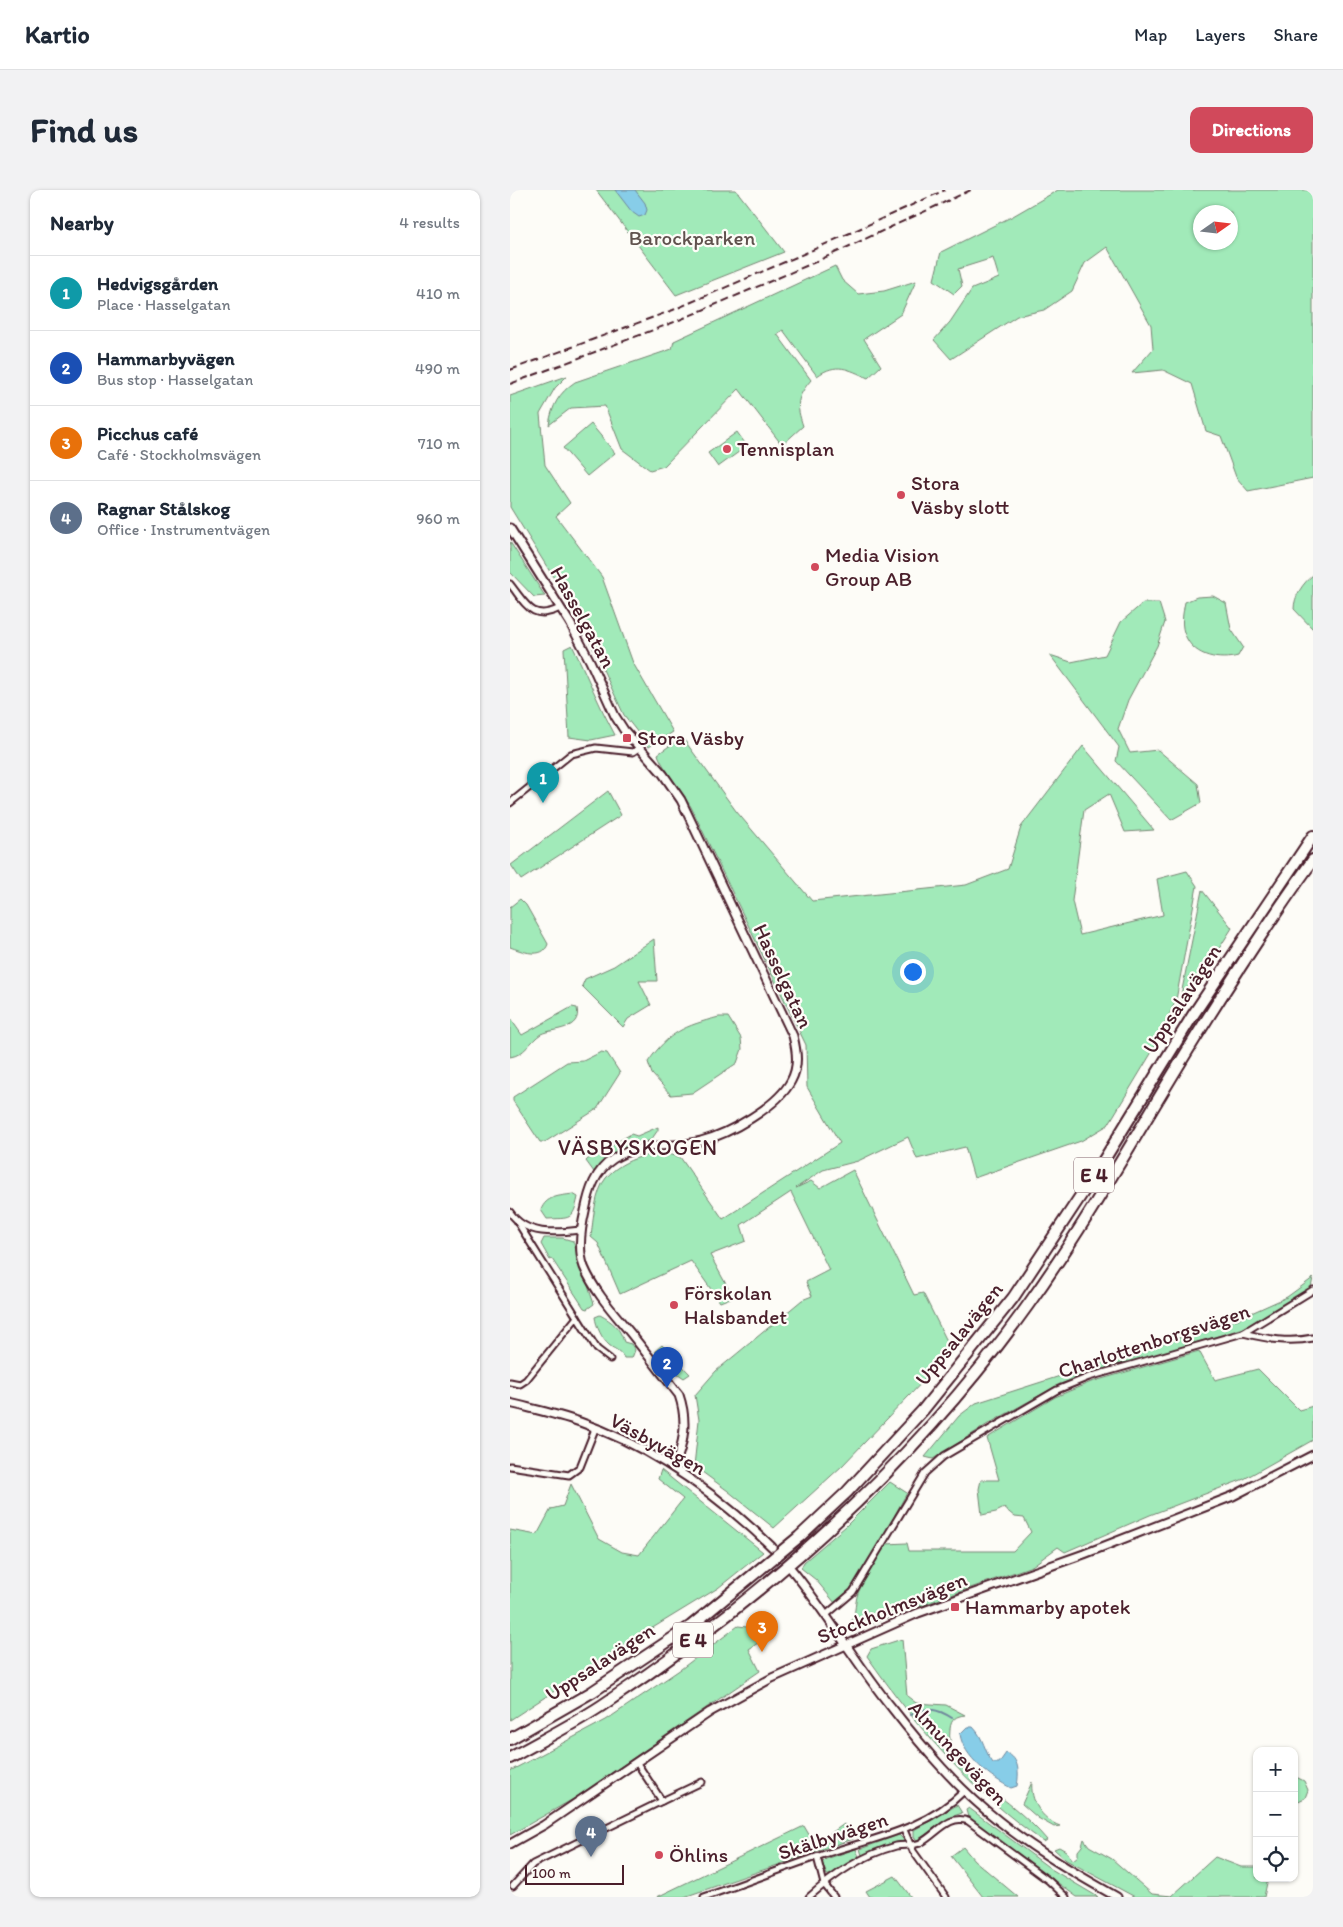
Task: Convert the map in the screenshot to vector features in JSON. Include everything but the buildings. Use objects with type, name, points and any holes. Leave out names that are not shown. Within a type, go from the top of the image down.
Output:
[{"type":"highway","name":"Uppsalavägen","points":[[510,1739],[592,1692],[691,1626],[799,1537],[840,1499],[923,1410],[1013,1298],[1099,1168],[1193,1015],[1313,836]]},
{"type":"highway","name":"Uppsalavägen","points":[[510,1758],[599,1707],[738,1607],[860,1499],[934,1422],[1033,1298],[1110,1182],[1204,1023],[1313,860]]},
{"type":"street","name":"Hasselgatan","points":[[510,528],[590,660],[615,716],[639,748],[663,774],[681,800],[793,1036],[797,1059],[791,1080],[784,1091],[747,1120],[722,1134],[702,1141],[642,1147],[612,1160],[596,1176],[588,1195],[581,1230],[583,1265],[594,1288],[679,1395],[684,1409],[683,1442],[674,1468]]},
{"type":"street","points":[[510,584],[535,612],[546,613],[560,608]]},
{"type":"street","points":[[510,803],[571,754],[596,748],[633,752],[639,748]]},
{"type":"street","points":[[510,1212],[597,1349],[610,1359]]},
{"type":"street","points":[[518,1223],[538,1231],[581,1230]]},
{"type":"street","name":"Charlottenborgsvägen","points":[[826,1615],[853,1592],[925,1473],[944,1456],[1057,1390],[1089,1377],[1243,1333],[1292,1305],[1313,1290]]},
{"type":"street","points":[[510,1382],[520,1384],[526,1380],[577,1317]]},
{"type":"street","points":[[1243,1333],[1297,1342],[1313,1338]]},
{"type":"street","name":"Väsbyvägen","points":[[510,1403],[580,1422],[632,1445],[674,1468],[725,1504],[772,1547]]},
{"type":"street","points":[[510,1466],[569,1474],[580,1467],[595,1429]]},
{"type":"street","name":"Stockholmsvägen","points":[[510,1844],[544,1825],[710,1712],[772,1678],[918,1613],[1084,1554],[1225,1500],[1270,1479],[1313,1455]]},
{"type":"street","points":[[792,1570],[846,1644]]},
{"type":"street","name":"Almungevägen","points":[[846,1644],[891,1707],[964,1791],[998,1821],[1043,1853],[1116,1897]]},
{"type":"street","points":[[637,1763],[662,1801]]},
{"type":"street","points":[[514,1886],[534,1864],[702,1782]]},
{"type":"street","name":"Skälbyvägen","points":[[704,1897],[817,1857],[904,1830],[933,1815],[964,1791]]},
{"type":"street","points":[[809,1897],[824,1884],[861,1859],[897,1846],[921,1843],[951,1820],[959,1818],[968,1821],[990,1837],[1049,1881],[1066,1897]]},
{"type":"street","points":[[904,1830],[920,1862],[946,1897]]},
{"type":"street","points":[[817,1857],[824,1884],[834,1897]]},
{"type":"green space","name":"Barockparken","points":[[596,190],[736,190],[784,252],[676,295]]},
{"type":"green space","points":[[1058,190],[1313,190],[1313,478],[1248,491],[1236,477],[1221,436],[1206,431],[1192,384],[1163,370],[1132,373],[1153,349],[1151,325],[1107,247],[1085,263],[1072,291],[1044,310],[1017,316],[951,359],[934,340],[950,322],[972,289],[999,278],[993,258],[958,269],[962,286],[954,294],[934,280],[941,252],[1013,216]]},
{"type":"green space","points":[[835,266],[842,280],[858,294],[884,291],[916,281],[901,314],[864,339],[881,366],[868,378],[842,368],[831,369],[817,376],[783,330],[777,334],[811,380],[802,392],[798,407],[803,426],[782,445],[739,389],[664,466],[650,470],[622,449],[605,406],[571,408],[549,425],[557,400],[575,382],[672,349],[674,341]]},
{"type":"green space","points":[[567,376],[555,388],[540,414],[545,465],[570,503],[556,516],[602,577],[633,663],[673,732],[649,747],[624,715],[581,622],[510,507],[510,396]]},
{"type":"green space","points":[[591,424],[615,453],[587,476],[563,448]]},
{"type":"green space","name":"Tennisplan","points":[[737,432],[747,446],[718,467],[708,453]]},
{"type":"green space","points":[[510,542],[545,596],[534,597],[510,572]]},
{"type":"green space","points":[[1313,575],[1313,629],[1294,609],[1300,590]]},
{"type":"green space","points":[[1213,596],[1226,603],[1231,629],[1243,647],[1238,656],[1224,658],[1209,656],[1195,649],[1184,633],[1182,619],[1185,602],[1197,597]]},
{"type":"green space","points":[[1143,603],[1159,603],[1165,622],[1157,646],[1128,700],[1118,729],[1130,753],[1158,750],[1198,784],[1201,803],[1171,820],[1116,761],[1119,747],[1050,655],[1071,662],[1105,655],[1121,622]]},
{"type":"green space","points":[[572,645],[615,735],[591,740],[569,737],[564,649]]},
{"type":"green space","points":[[682,737],[736,811],[812,901],[966,885],[1008,869],[1021,827],[1083,746],[1154,830],[1125,832],[1109,794],[1084,810],[1072,901],[1080,935],[1163,915],[1157,879],[1187,871],[1197,886],[1176,1000],[1155,1047],[1108,1125],[1081,1141],[974,1178],[965,1147],[917,1159],[908,1137],[858,1161],[823,1170],[796,1188],[811,1181],[820,1188],[853,1170],[914,1295],[923,1293],[952,1351],[842,1466],[774,1528],[694,1466],[699,1420],[695,1395],[716,1371],[802,1300],[812,1296],[806,1282],[829,1270],[791,1192],[741,1225],[746,1241],[710,1255],[733,1297],[720,1302],[691,1261],[620,1294],[598,1243],[591,1237],[595,1206],[602,1184],[613,1171],[631,1160],[661,1154],[680,1157],[723,1219],[840,1143],[807,1087],[806,1045],[691,807],[667,772],[658,754]]},
{"type":"green space","points":[[608,791],[621,815],[521,880],[511,865]]},
{"type":"green space","points":[[1202,890],[1232,928],[1162,1039],[1166,1027],[1179,1005]]},
{"type":"green space","points":[[520,899],[526,905],[548,944],[542,952],[531,953],[510,947],[510,907]]},
{"type":"green space","points":[[654,939],[657,981],[639,981],[651,1005],[628,1019],[623,1027],[582,986],[585,979],[614,966]]},
{"type":"green space","points":[[572,1007],[577,1008],[577,1015],[571,1025],[541,1034],[520,1054],[510,1057],[510,1018],[522,1035]]},
{"type":"green space","points":[[719,1017],[728,1017],[741,1038],[742,1049],[737,1063],[692,1093],[671,1095],[652,1074],[648,1062],[670,1037],[687,1027]]},
{"type":"green space","points":[[601,1052],[607,1053],[620,1073],[597,1109],[545,1142],[540,1142],[513,1101],[513,1097],[567,1062],[583,1061]]},
{"type":"green space","points":[[658,1127],[651,1140],[625,1148],[610,1157],[594,1172],[586,1161],[631,1134],[637,1136]]},
{"type":"green space","points":[[573,1194],[578,1197],[574,1210],[569,1217],[547,1219],[541,1210],[546,1202],[554,1197]]},
{"type":"green space","points":[[544,1238],[563,1238],[573,1241],[594,1304],[587,1309],[584,1308],[552,1259],[550,1260],[541,1244]]},
{"type":"green space","points":[[1313,1278],[1311,1288],[1244,1328],[1060,1384],[988,1424],[933,1459],[925,1457],[959,1416],[976,1403],[1238,1319],[1287,1297]]},
{"type":"green space","points":[[600,1315],[615,1326],[624,1342],[631,1344],[635,1350],[632,1358],[624,1358],[621,1353],[604,1339],[595,1317]]},
{"type":"green space","points":[[662,1345],[690,1374],[684,1378],[668,1367],[655,1351]]},
{"type":"green space","points":[[1199,1351],[1215,1380],[1258,1369],[1299,1410],[1313,1406],[1313,1440],[1244,1479],[1150,1515],[1065,1552],[1058,1547],[1032,1566],[859,1628],[852,1630],[847,1626],[854,1615],[858,1593],[886,1544],[907,1543],[909,1551],[1013,1551],[1031,1532],[1024,1518],[1015,1517],[1004,1508],[982,1515],[979,1489],[981,1480],[999,1480],[987,1438],[1055,1397],[1091,1382]]},
{"type":"green space","points":[[661,1470],[763,1552],[718,1588],[628,1643],[510,1720],[510,1530],[537,1535],[551,1509],[563,1506],[571,1484],[599,1539],[622,1552],[639,1555],[683,1499],[658,1479]]},
{"type":"green space","points":[[890,1482],[907,1493],[863,1570],[843,1597],[835,1603],[816,1580],[801,1568],[804,1562],[846,1526]]},
{"type":"green space","points":[[738,1626],[764,1629],[770,1635],[749,1649],[760,1671],[575,1798],[510,1835],[510,1771],[606,1720],[681,1669]]},
{"type":"green space","points":[[902,1639],[907,1696],[916,1703],[946,1705],[965,1715],[954,1719],[950,1729],[950,1742],[954,1754],[971,1775],[1003,1799],[1047,1840],[1044,1842],[1018,1822],[969,1780],[906,1709],[867,1656],[871,1649]]},
{"type":"green space","points":[[1298,1778],[1304,1781],[1308,1790],[1305,1798],[1298,1801]]},
{"type":"green space","points":[[1032,1782],[1033,1795],[1038,1808],[1047,1819],[1060,1826],[1054,1827],[1038,1818],[1022,1804]]},
{"type":"green space","points":[[957,1805],[962,1813],[951,1817],[921,1838],[917,1840],[914,1838],[914,1830]]},
{"type":"green space","points":[[969,1808],[1051,1869],[1098,1897],[1077,1897],[968,1817],[966,1810]]},
{"type":"green space","points":[[844,1824],[853,1839],[808,1854],[810,1848]]},
{"type":"green space","points":[[804,1826],[811,1838],[804,1856],[684,1897],[657,1897]]},
{"type":"green space","points":[[899,1835],[904,1840],[902,1843],[862,1855],[860,1849]]},
{"type":"green space","points":[[1084,1839],[1089,1846],[1112,1859],[1152,1894],[1172,1896],[1215,1857],[1241,1867],[1253,1867],[1253,1882],[1267,1882],[1264,1897],[1135,1897],[1066,1860],[1054,1849],[1059,1847],[1066,1851],[1073,1860],[1078,1856],[1078,1851]]},
{"type":"green space","points":[[963,1847],[974,1860],[1018,1897],[983,1897],[951,1856]]},
{"type":"green space","points":[[856,1849],[859,1857],[833,1875],[827,1875],[822,1863],[826,1859]]},
{"type":"green space","points":[[895,1876],[911,1897],[870,1897],[866,1891]]},
{"type":"water","points":[[615,190],[635,190],[645,203],[647,210],[645,215],[639,217],[632,212]]},
{"type":"water","points":[[967,1727],[973,1727],[977,1731],[993,1763],[999,1763],[1006,1753],[1011,1755],[1016,1762],[1018,1772],[1017,1786],[1011,1788],[1003,1784],[972,1759],[962,1743],[960,1734]]},
{"type":"waterway","points":[[911,1715],[922,1710],[932,1710],[942,1712],[952,1718]]},
{"type":"railway","points":[[510,370],[673,310],[945,190]]},
{"type":"railway","points":[[510,384],[677,321],[813,263],[971,190]]},
{"type":"place","name":"Tennisplan","points":[[727,449]]},
{"type":"place","name":"Stora Väsby slott","points":[[901,495]]},
{"type":"place","name":"Media Vision Group AB","points":[[815,567]]},
{"type":"place","name":"Stora Väsby","points":[[627,738]]},
{"type":"place","name":"Hedvigsgården","points":[[543,803]]},
{"type":"place","name":"Förskolan Halsbandet","points":[[674,1305]]},
{"type":"place","name":"Hammarbyvägen","points":[[667,1388]]},
{"type":"place","name":"Hammarby apotek","points":[[955,1607]]},
{"type":"place","name":"Picchus café","points":[[762,1652]]},
{"type":"place","name":"Öhlins","points":[[659,1855]]},
{"type":"place","name":"Ragnar Stålskog","points":[[591,1857]]},
{"type":"district","name":"VÄSBYSKOGEN","points":[[638,1147]]}]
